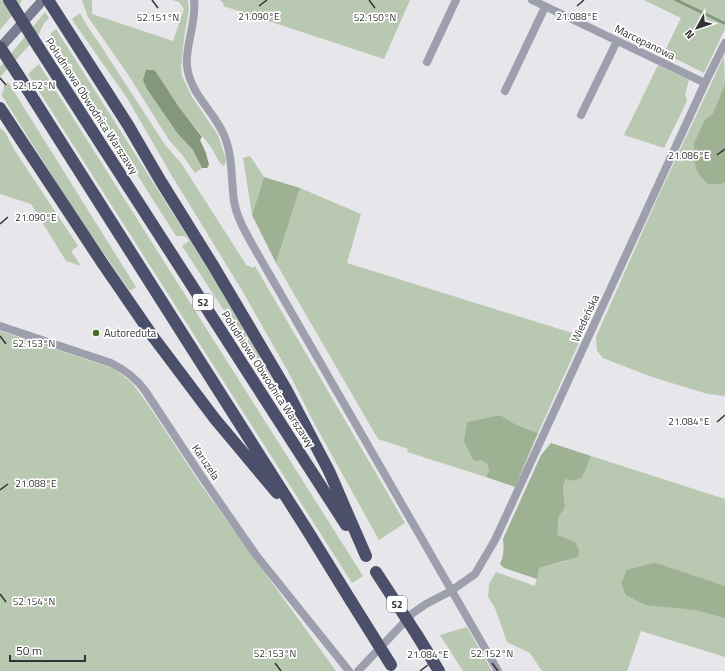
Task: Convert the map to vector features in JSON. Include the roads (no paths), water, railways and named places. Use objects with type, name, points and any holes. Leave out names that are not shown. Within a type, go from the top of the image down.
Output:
[{"type":"highway","name":"Południowa Obwodnica Warszawy","points":[[9,0],[439,671]]},
{"type":"highway","points":[[48,0],[128,125],[160,180],[218,273],[286,389],[329,471],[366,556]]},
{"type":"highway","points":[[0,47],[309,533],[393,668]]},
{"type":"highway","points":[[0,108],[103,264],[154,338],[215,419],[309,533]]},
{"type":"highway","points":[[0,117],[11,125]]},
{"type":"main road","points":[[0,47],[43,0]]},
{"type":"street","points":[[194,0],[194,15],[187,56],[189,74],[195,91],[219,125],[226,142],[231,164],[234,202],[240,221],[498,671]]},
{"type":"street","points":[[427,62],[456,0]]},
{"type":"street","name":"Marcepanowa","points":[[532,0],[705,83]]},
{"type":"street","points":[[505,91],[545,6]]},
{"type":"street","points":[[581,115],[617,41]]},
{"type":"street","name":"Wiedeńska","points":[[358,671],[413,613],[426,604],[451,591],[475,574],[495,540],[705,83],[725,43]]},
{"type":"street","name":"Karuzela","points":[[0,326],[111,363],[120,367],[136,379],[256,555],[349,671]]},
{"type":"waterway","points":[[676,0],[724,23]]},
{"type":"place","name":"Autoreduta","points":[[96,333]]}]
